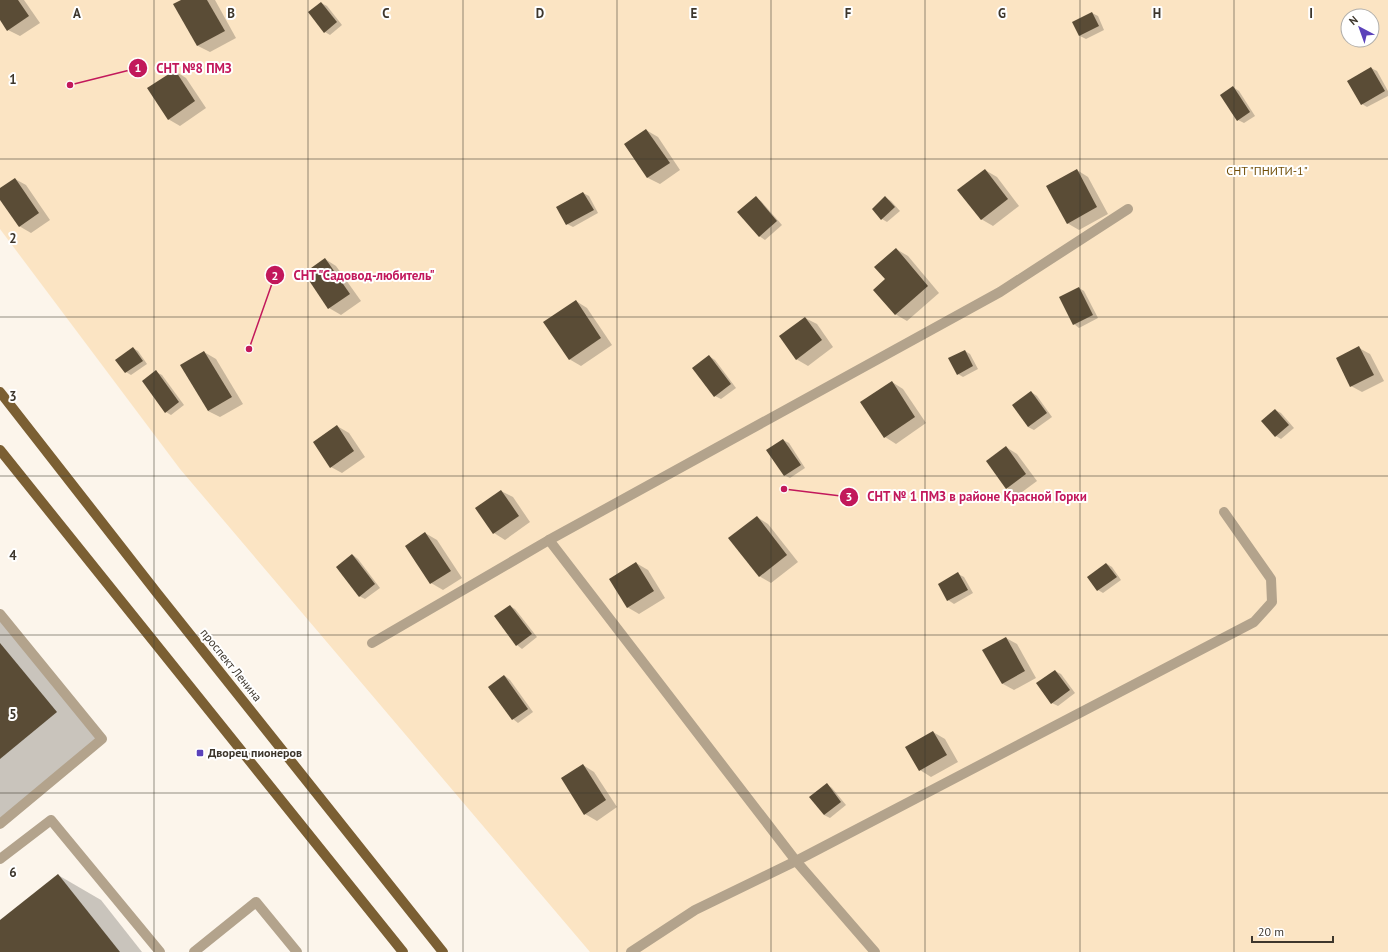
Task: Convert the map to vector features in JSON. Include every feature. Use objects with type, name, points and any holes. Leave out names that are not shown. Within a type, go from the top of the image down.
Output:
[{"type":"main road","name":"проспект Ленина","points":[[0,392],[157,593],[443,952]]},
{"type":"main road","points":[[0,450],[403,952]]},
{"type":"lane","points":[[372,643],[549,540],[1000,292],[1128,209]]},
{"type":"lane","points":[[631,952],[695,910],[796,861],[1254,622],[1272,602],[1271,579],[1224,512]]},
{"type":"lane","points":[[549,540],[796,861],[875,952]]},
{"type":"lane","points":[[0,614],[102,739],[0,824]]},
{"type":"lane","points":[[0,859],[51,820],[160,952]]},
{"type":"lane","points":[[194,952],[256,902],[297,952]]},
{"type":"green space","name":"СНТ \"ПНИТИ-1\"","points":[[0,0],[1388,0],[1388,952],[590,952],[180,469],[0,229]]},
{"type":"building","points":[[0,0],[18,0],[29,16],[7,31],[0,20]]},
{"type":"building","points":[[181,0],[207,0],[225,31],[197,46],[173,4]]},
{"type":"building","points":[[321,2],[337,22],[324,33],[308,12]]},
{"type":"building","points":[[1092,12],[1099,26],[1079,36],[1072,22]]},
{"type":"building","points":[[1371,67],[1385,91],[1361,105],[1347,81]]},
{"type":"building","points":[[175,70],[195,101],[168,120],[147,88]]},
{"type":"building","points":[[1233,86],[1250,112],[1237,121],[1220,95]]},
{"type":"building","points":[[646,129],[670,163],[647,178],[624,144]]},
{"type":"building","points":[[985,169],[1008,199],[981,220],[957,190]]},
{"type":"building","points":[[1077,169],[1097,207],[1067,224],[1046,186]]},
{"type":"building","points":[[15,178],[39,213],[19,227],[0,200],[0,188]]},
{"type":"building","points":[[583,192],[594,210],[566,225],[556,207]]},
{"type":"building","points":[[756,196],[777,221],[759,237],[737,212]]},
{"type":"building","points":[[885,196],[895,207],[881,220],[872,209]]},
{"type":"building","points":[[896,248],[928,286],[895,315],[873,290],[885,279],[874,267]]},
{"type":"building","points":[[325,258],[350,294],[328,309],[304,273]]},
{"type":"building","points":[[1079,287],[1093,315],[1073,325],[1059,297]]},
{"type":"building","points":[[576,300],[601,338],[569,360],[543,322]]},
{"type":"building","points":[[805,317],[822,340],[796,360],[779,336]]},
{"type":"building","points":[[1359,346],[1374,375],[1350,387],[1336,358]]},
{"type":"building","points":[[133,347],[143,361],[125,373],[115,360]]},
{"type":"building","points":[[965,350],[973,366],[957,375],[948,358]]},
{"type":"building","points":[[204,351],[232,397],[208,411],[180,365]]},
{"type":"building","points":[[709,355],[731,384],[714,397],[692,368]]},
{"type":"building","points":[[156,370],[179,402],[165,413],[142,381]]},
{"type":"building","points":[[892,381],[915,417],[884,438],[860,402]]},
{"type":"building","points":[[1031,391],[1047,413],[1028,427],[1012,405]]},
{"type":"building","points":[[1275,409],[1289,425],[1275,437],[1261,421]]},
{"type":"building","points":[[337,425],[354,451],[330,468],[313,442]]},
{"type":"building","points":[[783,439],[801,465],[784,476],[766,450]]},
{"type":"building","points":[[1006,446],[1026,474],[1006,489],[986,461]]},
{"type":"building","points":[[501,490],[519,516],[493,534],[475,508]]},
{"type":"building","points":[[757,516],[787,555],[759,577],[728,538]]},
{"type":"building","points":[[425,532],[451,571],[430,584],[405,546]]},
{"type":"building","points":[[352,554],[375,584],[359,597],[336,567]]},
{"type":"building","points":[[636,562],[654,591],[627,608],[609,579]]},
{"type":"building","points":[[1106,563],[1117,577],[1097,591],[1087,577]]},
{"type":"building","points":[[958,572],[968,590],[947,601],[938,584]]},
{"type":"building","points":[[510,605],[532,634],[516,646],[494,616]]},
{"type":"building","points":[[1006,637],[1025,671],[1002,684],[982,650]]},
{"type":"building","points":[[0,643],[57,712],[0,759]]},
{"type":"building","points":[[1055,670],[1070,690],[1051,704],[1036,683]]},
{"type":"building","points":[[504,675],[528,709],[512,720],[488,687]]},
{"type":"building","points":[[933,731],[947,755],[919,771],[905,747]]},
{"type":"building","points":[[583,764],[606,800],[584,815],[561,778]]},
{"type":"building","points":[[827,783],[841,802],[824,815],[809,797]]},
{"type":"building","points":[[58,874],[120,952],[0,952],[0,920]]},
{"type":"place","name":"СНТ №8 ПМЗ","points":[[70,85]]},
{"type":"place","name":"СНТ \"Садовод-любитель\"","points":[[249,349]]},
{"type":"place","name":"СНТ № 1 ПМЗ в районе Красной Горки","points":[[784,489]]},
{"type":"place","name":"Дворец пионеров","points":[[200,753]]}]
